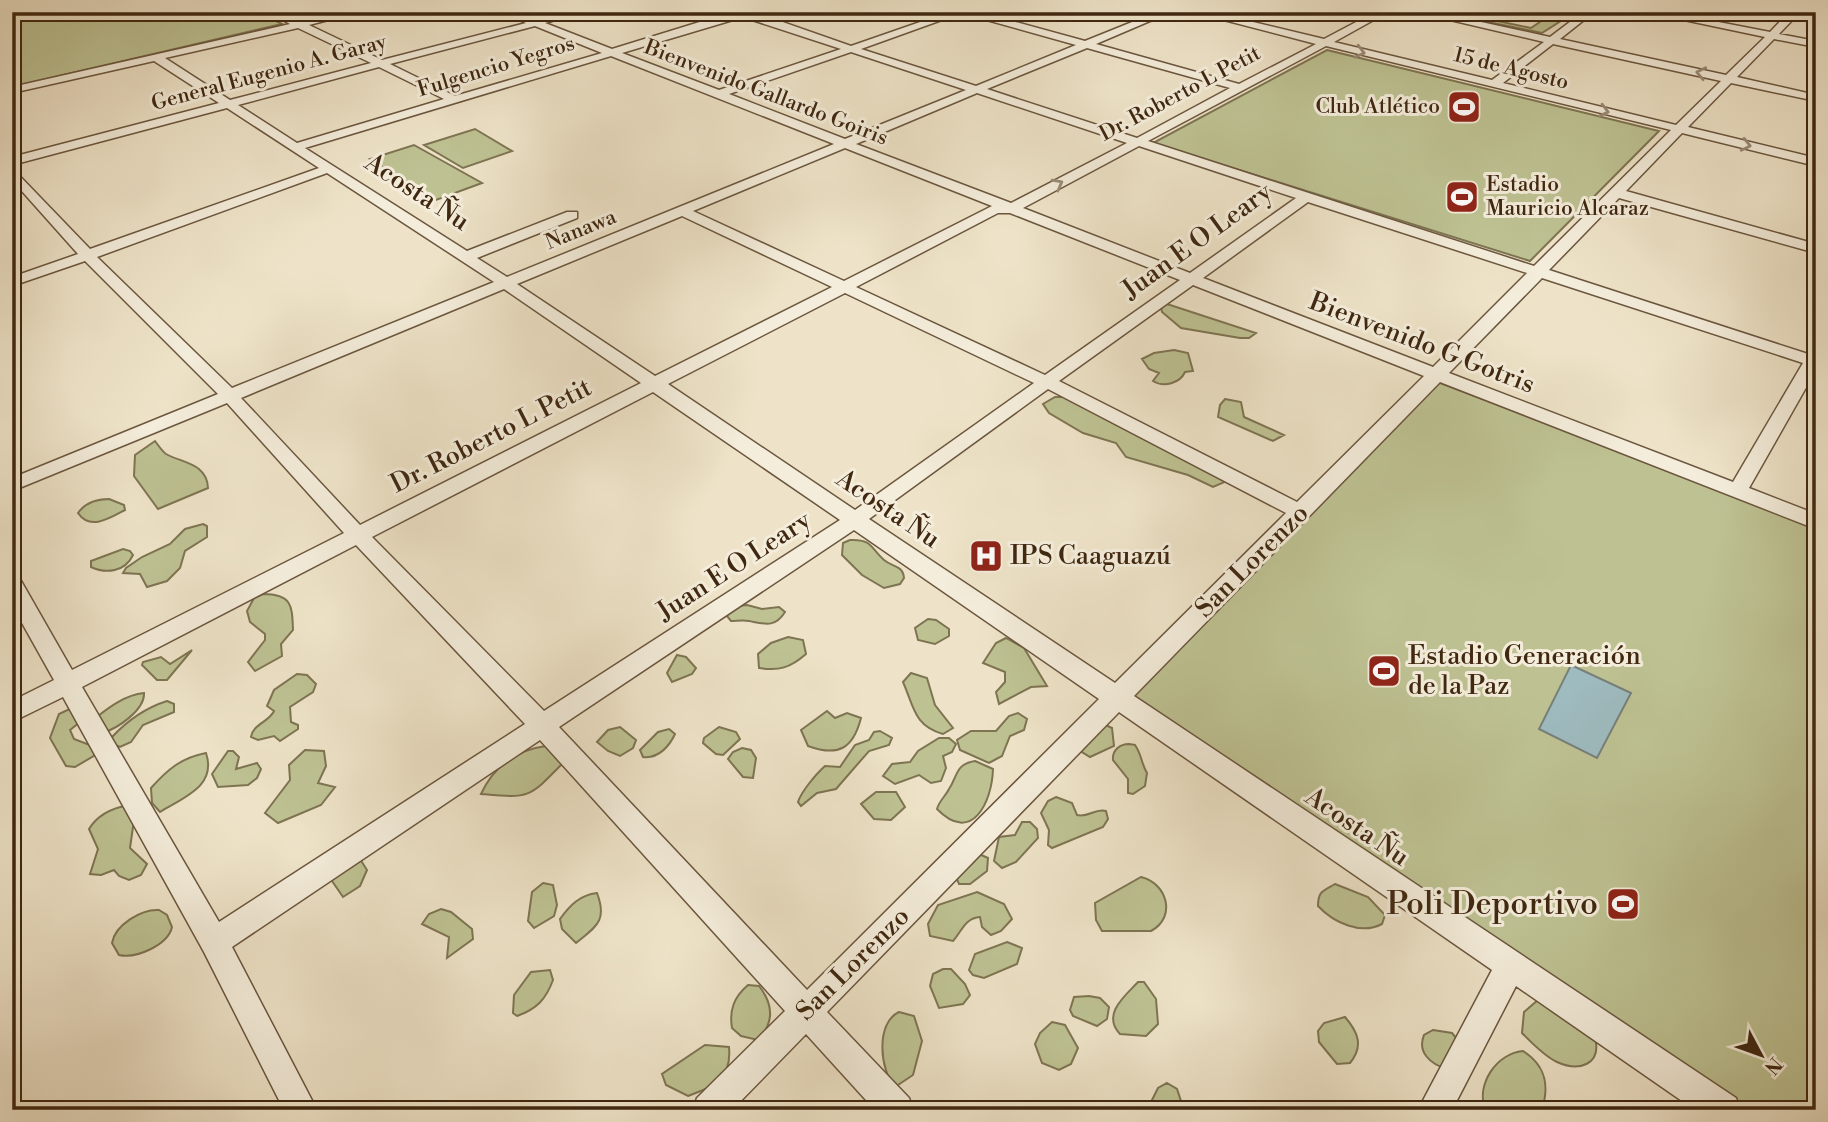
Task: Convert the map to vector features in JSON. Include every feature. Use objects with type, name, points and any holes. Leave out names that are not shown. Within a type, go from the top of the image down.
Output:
[{"type":"street","points":[[274,12],[455,100]]},
{"type":"street","points":[[12,90],[355,12]]},
{"type":"street","name":"Bienvenido Gallardo Goiris","points":[[507,12],[1001,207]]},
{"type":"street","name":"General Eugenio A. Garay","points":[[12,161],[577,12]]},
{"type":"street","points":[[716,95],[958,12]]},
{"type":"street","points":[[968,12],[1241,88]]},
{"type":"street","name":"Nanawa","points":[[12,485],[1166,12]]},
{"type":"street","name":"15 de Agosto","points":[[1198,12],[1816,162]]},
{"type":"street","name":"Dr. Roberto L Petit","points":[[12,712],[652,383],[847,288],[1132,139],[1241,88],[1369,12]]},
{"type":"street","name":"Dr. Roberto L Petit","points":[[1132,139],[1228,84],[1383,12]]},
{"type":"street","points":[[1421,12],[1816,98]]},
{"type":"street","points":[[1493,85],[1589,12]]},
{"type":"street","points":[[1651,12],[1816,44]]},
{"type":"street","name":"San Lorenzo","points":[[709,1110],[1795,12]]},
{"type":"street","points":[[743,13],[1815,359],[1737,492]]},
{"type":"street","name":"Fulgencio Yegros","points":[[295,147],[743,13]]},
{"type":"street","name":"Acosta Ñu","points":[[154,56],[225,105],[506,283],[1724,1110]]},
{"type":"street","points":[[12,282],[328,169]]},
{"type":"street","points":[[12,172],[87,255],[230,396],[358,535],[542,726],[897,1110]]},
{"type":"street","points":[[1617,193],[1816,249]]},
{"type":"street","name":"Juan E O Leary","points":[[214,943],[853,520],[1049,383],[1307,196]]},
{"type":"street","name":"Bienvenido G Gotris","points":[[1001,207],[1193,279],[1816,523]]},
{"type":"street","points":[[683,211],[1049,383],[1300,512]]},
{"type":"street","points":[[465,257],[572,215]]},
{"type":"street","points":[[12,585],[214,943],[301,1110]]},
{"type":"street","points":[[1434,1110],[1511,965]]},
{"type":"green space","points":[[12,12],[258,12],[282,24],[12,87]]},
{"type":"green space","points":[[1439,12],[1455,12],[1531,28],[1547,17],[1546,12],[1575,12],[1542,33]]},
{"type":"green space","points":[[1327,50],[1659,131],[1530,261],[1153,143]]},
{"type":"green space","points":[[475,129],[512,151],[463,168],[424,145]]},
{"type":"green space","points":[[414,145],[482,183],[436,200],[370,159]]},
{"type":"green space","points":[[1167,304],[1256,333],[1249,338],[1240,338],[1181,328],[1162,312],[1161,307]]},
{"type":"green space","points":[[1174,350],[1188,353],[1193,371],[1185,372],[1171,383],[1153,381],[1159,373],[1149,369],[1142,359],[1154,353]]},
{"type":"green space","name":"Poli Deportivo","points":[[1435,381],[1816,526],[1816,1110],[1729,1110],[1131,699]]},
{"type":"green space","points":[[1055,397],[1072,397],[1227,481],[1213,487],[1188,475],[1126,457],[1116,443],[1083,433],[1049,413],[1043,404]]},
{"type":"green space","points":[[1225,399],[1241,402],[1244,417],[1284,435],[1273,441],[1218,417],[1220,405]]},
{"type":"green space","points":[[155,441],[166,454],[193,465],[203,473],[208,488],[158,509],[134,476],[135,455]]},
{"type":"green space","points":[[109,499],[124,505],[125,510],[94,522],[78,513],[92,502]]},
{"type":"green space","points":[[203,524],[207,526],[207,537],[185,551],[180,568],[167,581],[147,587],[140,574],[123,573],[142,557],[170,544],[185,529]]},
{"type":"green space","points":[[850,540],[867,543],[884,560],[899,568],[904,578],[900,584],[884,588],[862,575],[842,555],[843,543]]},
{"type":"green space","points":[[123,549],[133,555],[130,561],[120,568],[109,571],[91,567],[91,561]]},
{"type":"green space","points":[[263,594],[280,596],[289,603],[293,630],[281,644],[282,656],[255,671],[248,662],[265,640],[265,634],[250,622],[247,611],[254,598]]},
{"type":"green space","points":[[747,605],[762,609],[779,607],[785,612],[777,621],[769,624],[731,621],[726,615],[738,606]]},
{"type":"green space","points":[[928,619],[936,620],[949,629],[949,636],[935,644],[918,640],[915,628]]},
{"type":"green space","points":[[788,637],[803,640],[806,654],[795,663],[784,667],[759,668],[758,654],[771,643]]},
{"type":"green space","points":[[1006,638],[1024,648],[1047,686],[1031,687],[999,704],[996,692],[1005,682],[1005,672],[983,663],[996,643]]},
{"type":"green space","points":[[192,650],[167,680],[157,680],[142,665],[143,662],[161,657],[170,664]]},
{"type":"green space","points":[[677,655],[686,657],[696,668],[692,674],[672,682],[667,673]]},
{"type":"green space","points":[[911,673],[927,678],[935,705],[953,728],[943,734],[920,721],[903,682]]},
{"type":"green space","points":[[297,674],[307,675],[316,684],[313,692],[290,707],[291,722],[298,725],[298,729],[280,741],[274,736],[258,740],[251,737],[255,729],[274,711],[267,706],[274,690]]},
{"type":"green space","points":[[144,693],[135,712],[122,723],[102,733],[94,719],[123,699]]},
{"type":"green space","points":[[167,701],[174,704],[174,712],[143,725],[131,742],[120,747],[113,744],[112,737],[131,720],[151,707]]},
{"type":"green space","points":[[80,704],[80,722],[70,730],[74,739],[95,747],[97,754],[75,767],[66,766],[50,738],[59,714]]},
{"type":"green space","points":[[827,711],[835,718],[847,713],[861,718],[854,737],[843,748],[828,751],[808,746],[801,730]]},
{"type":"green space","points":[[1018,713],[1027,719],[1024,730],[1010,736],[1002,756],[989,763],[960,750],[957,740],[971,731],[996,731],[1009,716]]},
{"type":"green space","points":[[1099,722],[1112,728],[1114,746],[1090,757],[1082,752],[1080,743]]},
{"type":"green space","points":[[620,727],[636,740],[633,748],[620,756],[597,742],[608,730]]},
{"type":"green space","points":[[719,727],[736,732],[740,739],[723,755],[716,754],[703,743],[704,738]]},
{"type":"green space","points":[[669,729],[675,734],[667,747],[659,754],[643,757],[640,750],[658,732]]},
{"type":"green space","points":[[880,731],[892,738],[889,745],[869,751],[836,789],[817,793],[801,806],[798,802],[802,793],[821,769],[825,766],[840,767],[855,745],[869,740],[874,732]]},
{"type":"green space","points":[[939,738],[949,738],[956,744],[952,752],[943,756],[946,768],[941,781],[931,783],[919,775],[895,784],[883,776],[892,764],[910,762],[918,751]]},
{"type":"green space","points":[[1135,745],[1147,773],[1145,786],[1133,794],[1128,793],[1128,779],[1113,760],[1117,748]]},
{"type":"green space","points":[[546,746],[562,764],[534,790],[527,794],[509,796],[481,794],[492,775],[507,761],[525,751]]},
{"type":"green space","points":[[742,748],[751,750],[756,758],[753,778],[743,777],[728,759],[733,752]]},
{"type":"green space","points":[[305,750],[324,751],[326,766],[318,783],[335,787],[321,805],[278,823],[265,813],[290,780],[289,765]]},
{"type":"green space","points":[[228,751],[233,751],[239,757],[236,769],[257,763],[261,769],[257,778],[248,785],[218,787],[212,774]]},
{"type":"green space","points":[[206,753],[207,774],[203,782],[160,812],[152,803],[151,788],[176,765]]},
{"type":"green space","points":[[975,761],[993,769],[992,782],[978,815],[970,821],[960,823],[949,819],[937,809],[960,768]]},
{"type":"green space","points":[[876,792],[896,792],[905,807],[891,820],[874,819],[861,804]]},
{"type":"green space","points":[[1056,797],[1072,803],[1077,815],[1102,810],[1106,811],[1108,819],[1103,827],[1052,848],[1048,845],[1049,830],[1041,813],[1048,801]]},
{"type":"green space","points":[[129,805],[134,820],[130,848],[147,864],[141,875],[129,880],[119,876],[114,870],[101,875],[90,874],[98,849],[89,829],[106,813]]},
{"type":"green space","points":[[1022,822],[1030,822],[1037,829],[1038,838],[1016,862],[1002,868],[994,861],[999,837],[1015,835]]},
{"type":"green space","points":[[979,854],[988,858],[987,871],[970,884],[959,884],[955,875]]},
{"type":"green space","points":[[360,859],[367,870],[360,886],[343,897],[330,878]]},
{"type":"green space","points":[[1141,877],[1157,886],[1165,901],[1164,917],[1159,925],[1151,931],[1102,931],[1096,920],[1095,903]]},
{"type":"green space","points":[[543,883],[553,885],[557,905],[554,916],[534,928],[528,921],[532,892]]},
{"type":"green space","points":[[1335,884],[1368,897],[1385,915],[1382,924],[1357,928],[1348,926],[1324,912],[1318,906],[1319,897]]},
{"type":"green space","points":[[977,892],[1004,904],[1012,919],[1001,931],[991,935],[982,927],[980,917],[967,922],[953,941],[930,936],[928,924],[938,905]]},
{"type":"green space","points":[[597,893],[601,911],[598,923],[576,943],[562,929],[560,919],[576,902]]},
{"type":"green space","points":[[441,909],[451,912],[472,929],[473,939],[447,958],[449,937],[422,924],[429,914]]},
{"type":"green space","points":[[159,910],[167,915],[172,927],[164,940],[142,953],[119,955],[112,943],[123,924],[144,912]]},
{"type":"green space","points":[[1007,942],[1022,948],[1017,964],[984,978],[973,975],[969,970],[975,954]]},
{"type":"green space","points":[[943,969],[951,969],[965,984],[970,995],[963,1004],[939,1008],[930,986],[933,974]]},
{"type":"green space","points":[[550,970],[553,980],[540,1002],[517,1016],[513,1013],[514,995],[531,972]]},
{"type":"green space","points":[[1138,982],[1144,982],[1156,999],[1158,1024],[1146,1036],[1120,1034],[1115,1027],[1114,1012]]},
{"type":"green space","points":[[748,985],[759,986],[769,1007],[767,1027],[758,1040],[741,1036],[732,1028],[734,1004]]},
{"type":"green space","points":[[1074,997],[1100,998],[1109,1007],[1107,1019],[1097,1026],[1073,1016],[1070,1010]]},
{"type":"green space","points":[[1539,999],[1595,1037],[1596,1047],[1592,1060],[1581,1066],[1557,1062],[1522,1033],[1524,1012]]},
{"type":"green space","points":[[899,1012],[914,1016],[922,1041],[913,1075],[895,1087],[886,1070],[882,1048],[886,1026]]},
{"type":"green space","points":[[1345,1017],[1358,1039],[1357,1051],[1350,1063],[1337,1064],[1319,1042],[1318,1031],[1324,1023]]},
{"type":"green space","points":[[1052,1022],[1065,1025],[1078,1048],[1071,1064],[1059,1070],[1042,1063],[1035,1044],[1040,1033]]},
{"type":"green space","points":[[1433,1030],[1452,1033],[1457,1039],[1447,1069],[1430,1061],[1422,1047],[1424,1035]]},
{"type":"green space","points":[[705,1045],[729,1047],[728,1067],[719,1080],[688,1096],[666,1085],[662,1074]]},
{"type":"green space","points":[[1523,1051],[1536,1062],[1544,1076],[1546,1091],[1542,1109],[1485,1110],[1483,1090],[1490,1072],[1504,1058]]},
{"type":"green space","points":[[1167,1083],[1177,1089],[1184,1110],[1147,1110],[1158,1088]]},
{"type":"water","points":[[1571,665],[1631,693],[1597,758],[1539,729]]},
{"type":"place","name":"Club Atlético","points":[[1464,107]]},
{"type":"place","name":"Estadio Mauricio Alcaraz","points":[[1462,197]]},
{"type":"place","name":"IPS Caaguazú","points":[[986,556]]},
{"type":"place","name":"Estadio Generación de la Paz","points":[[1384,671]]},
{"type":"place","name":"Poli Deportivo","points":[[1623,904]]}]
